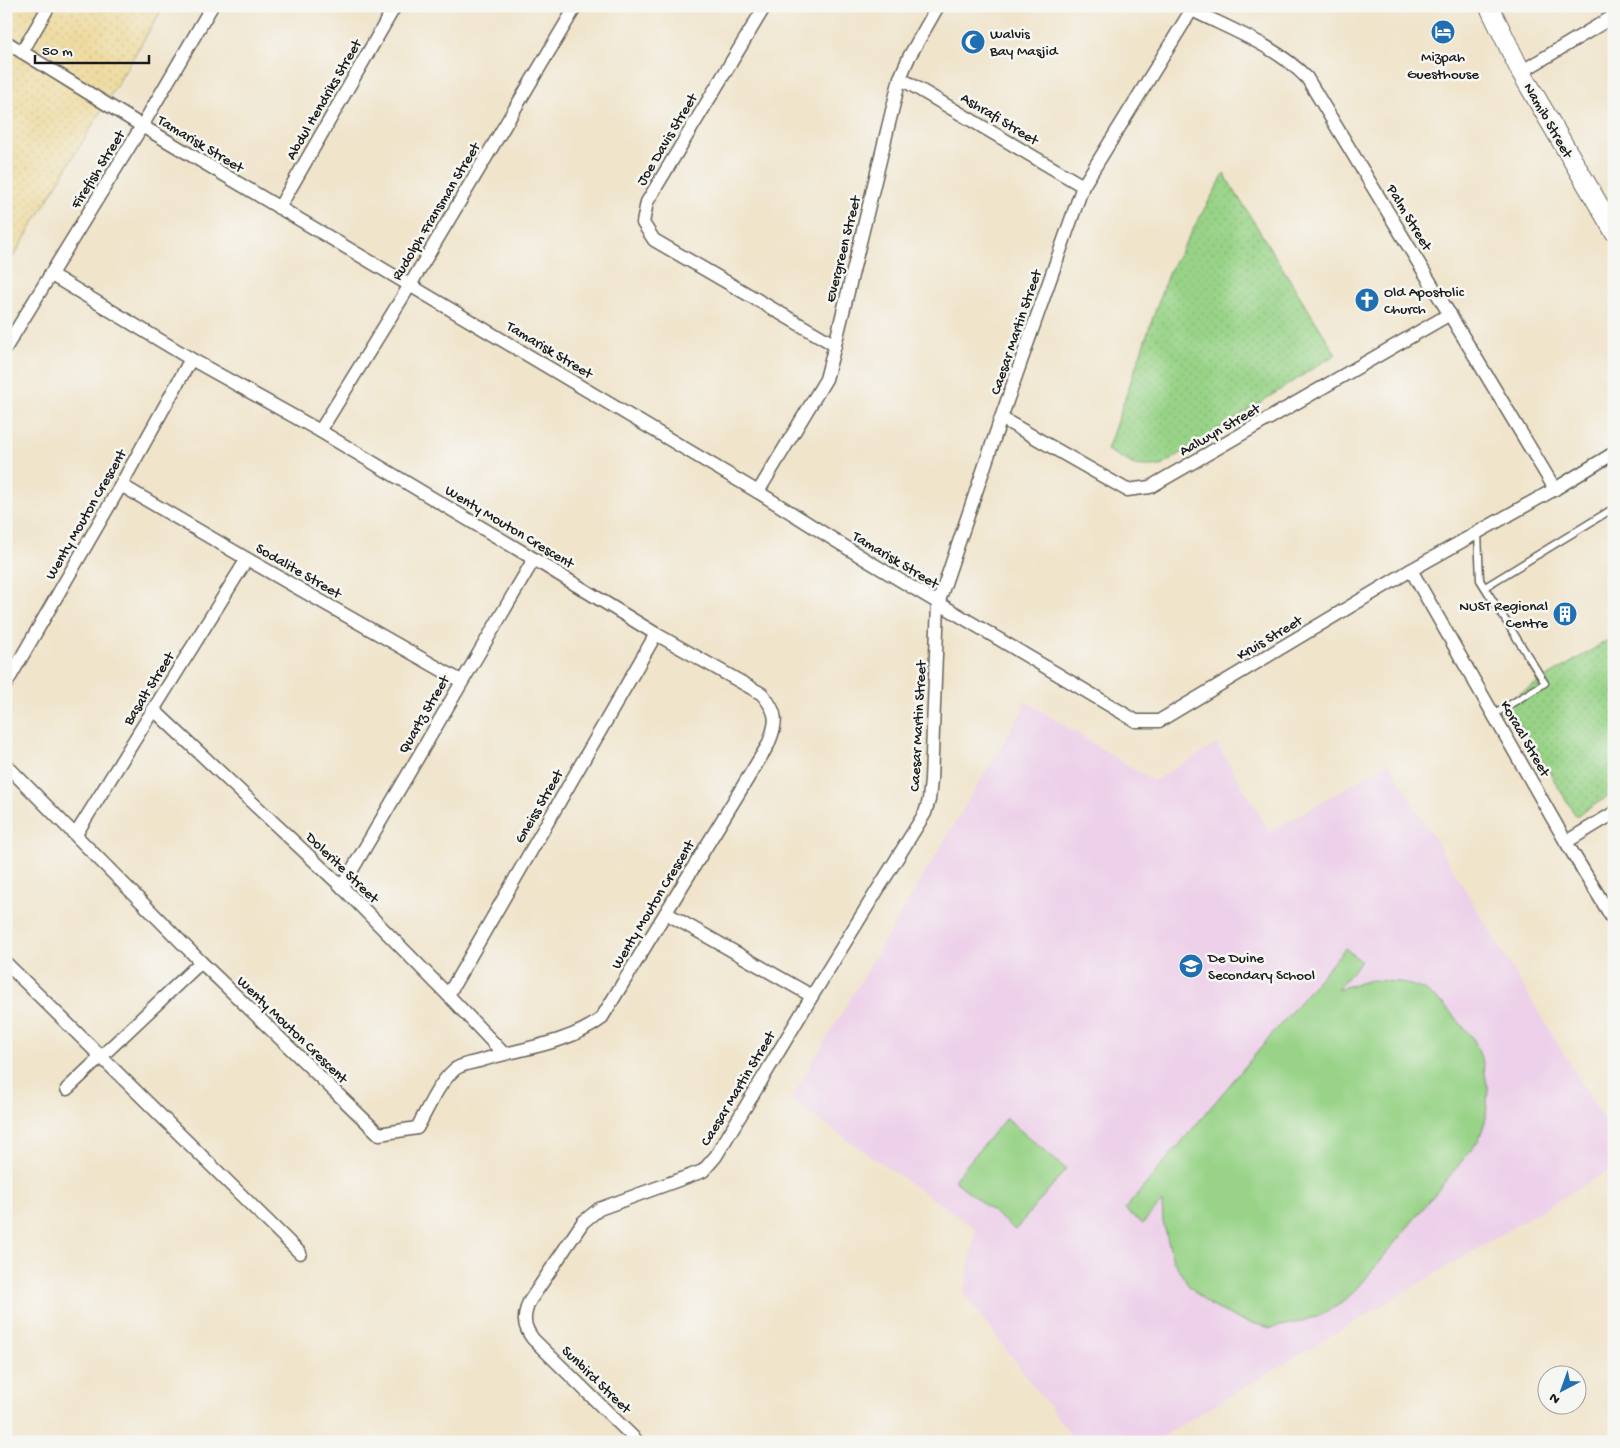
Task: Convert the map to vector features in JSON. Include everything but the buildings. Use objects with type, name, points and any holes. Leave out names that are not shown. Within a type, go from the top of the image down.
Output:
[{"type":"street","points":[[22,52],[49,6]]},
{"type":"street","name":"Firefish Street","points":[[6,347],[142,126],[212,6]]},
{"type":"street","name":"Abdul Hendriks Street","points":[[279,208],[396,6]]},
{"type":"street","name":"Rudolph Fransman Street","points":[[320,431],[410,285],[576,6]]},
{"type":"street","name":"Joe Davis Street","points":[[766,6],[647,202],[643,223],[654,240],[836,345]]},
{"type":"street","name":"Evergreen Street","points":[[758,492],[826,379],[836,345],[900,78],[909,57],[938,6]]},
{"type":"street","name":"Namib Street","points":[[1489,6],[1521,72],[1614,231]]},
{"type":"street","name":"Caesar Martin Street","points":[[533,1339],[524,1324],[525,1313],[530,1302],[583,1222],[599,1209],[703,1171],[716,1156],[812,996],[926,813],[930,800],[938,604],[1083,186],[1193,8]]},
{"type":"street","name":"Palm Street","points":[[1193,8],[1294,64],[1307,78],[1555,488]]},
{"type":"street","points":[[1521,72],[1614,16]]},
{"type":"street","name":"Tamarisk Street","points":[[6,42],[279,208],[758,492],[938,604]]},
{"type":"street","name":"Ashrafi Street","points":[[900,78],[1083,186]]},
{"type":"street","name":"Wenty Mouton Crescent","points":[[6,765],[201,962],[379,1134],[417,1128],[441,1085],[455,1069],[503,1053],[559,1040],[587,1030],[601,1019],[768,745],[776,724],[772,704],[762,694],[656,634],[320,431],[190,359],[50,274]]},
{"type":"street","name":"Aalwyn Street","points":[[1001,418],[1128,490],[1150,487],[1450,314]]},
{"type":"street","name":"Wenty Mouton Crescent","points":[[6,684],[121,485],[190,359]]},
{"type":"street","name":"Kruis Street","points":[[938,604],[1136,721],[1159,721],[1412,570],[1614,453]]},
{"type":"street","name":"Sodalite Street","points":[[121,485],[462,681]]},
{"type":"street","name":"Basalt Street","points":[[76,834],[247,559]]},
{"type":"street","name":"Quartz Street","points":[[342,887],[534,559]]},
{"type":"street","name":"Koraal Street","points":[[1412,570],[1566,842],[1614,922]]},
{"type":"street","name":"Gneiss Street","points":[[448,995],[656,634]]},
{"type":"street","name":"Dolerite Street","points":[[154,710],[342,887],[503,1053]]},
{"type":"street","points":[[1566,842],[1614,813]]},
{"type":"street","points":[[666,913],[812,996]]},
{"type":"street","points":[[66,1089],[201,962]]},
{"type":"street","points":[[6,963],[300,1253]]},
{"type":"street","name":"Sunbird Street","points":[[533,1339],[638,1442]]},
{"type":"lane","points":[[1484,588],[1614,508]]},
{"type":"lane","points":[[1478,533],[1480,580],[1545,682],[1494,715]]},
{"type":"shaded area","name":"De Duine Secondary School","points":[[1027,702],[1153,781],[1217,744],[1270,832],[1389,763],[1614,1137],[1614,1167],[1153,1442],[1076,1442],[964,1294],[976,1229],[790,1100]]},
{"type":"sand","points":[[6,6],[164,6],[6,269]]},
{"type":"green space","points":[[1224,174],[1336,354],[1161,466],[1136,466],[1107,450],[1168,274]]},
{"type":"green space","points":[[1608,640],[1614,650],[1614,793],[1576,816],[1506,702]]},
{"type":"green space","points":[[1345,948],[1361,961],[1337,989],[1371,980],[1400,982],[1423,989],[1443,1004],[1474,1040],[1483,1063],[1488,1089],[1486,1118],[1479,1140],[1357,1289],[1342,1303],[1319,1316],[1271,1328],[1240,1320],[1208,1304],[1188,1285],[1173,1260],[1163,1222],[1162,1202],[1142,1224],[1125,1209]]},
{"type":"green space","points":[[1006,1118],[1066,1169],[1015,1230],[954,1180]]},
{"type":"place","name":"Mizpah Guesthouse","points":[[1443,32]]},
{"type":"place","name":"Walvis Bay Masjid","points":[[973,42]]},
{"type":"place","name":"Old Apostolic Church","points":[[1367,300]]},
{"type":"place","name":"NUST Regional Centre","points":[[1565,614]]},
{"type":"place","name":"De Duine Secondary School","points":[[1191,966]]}]
